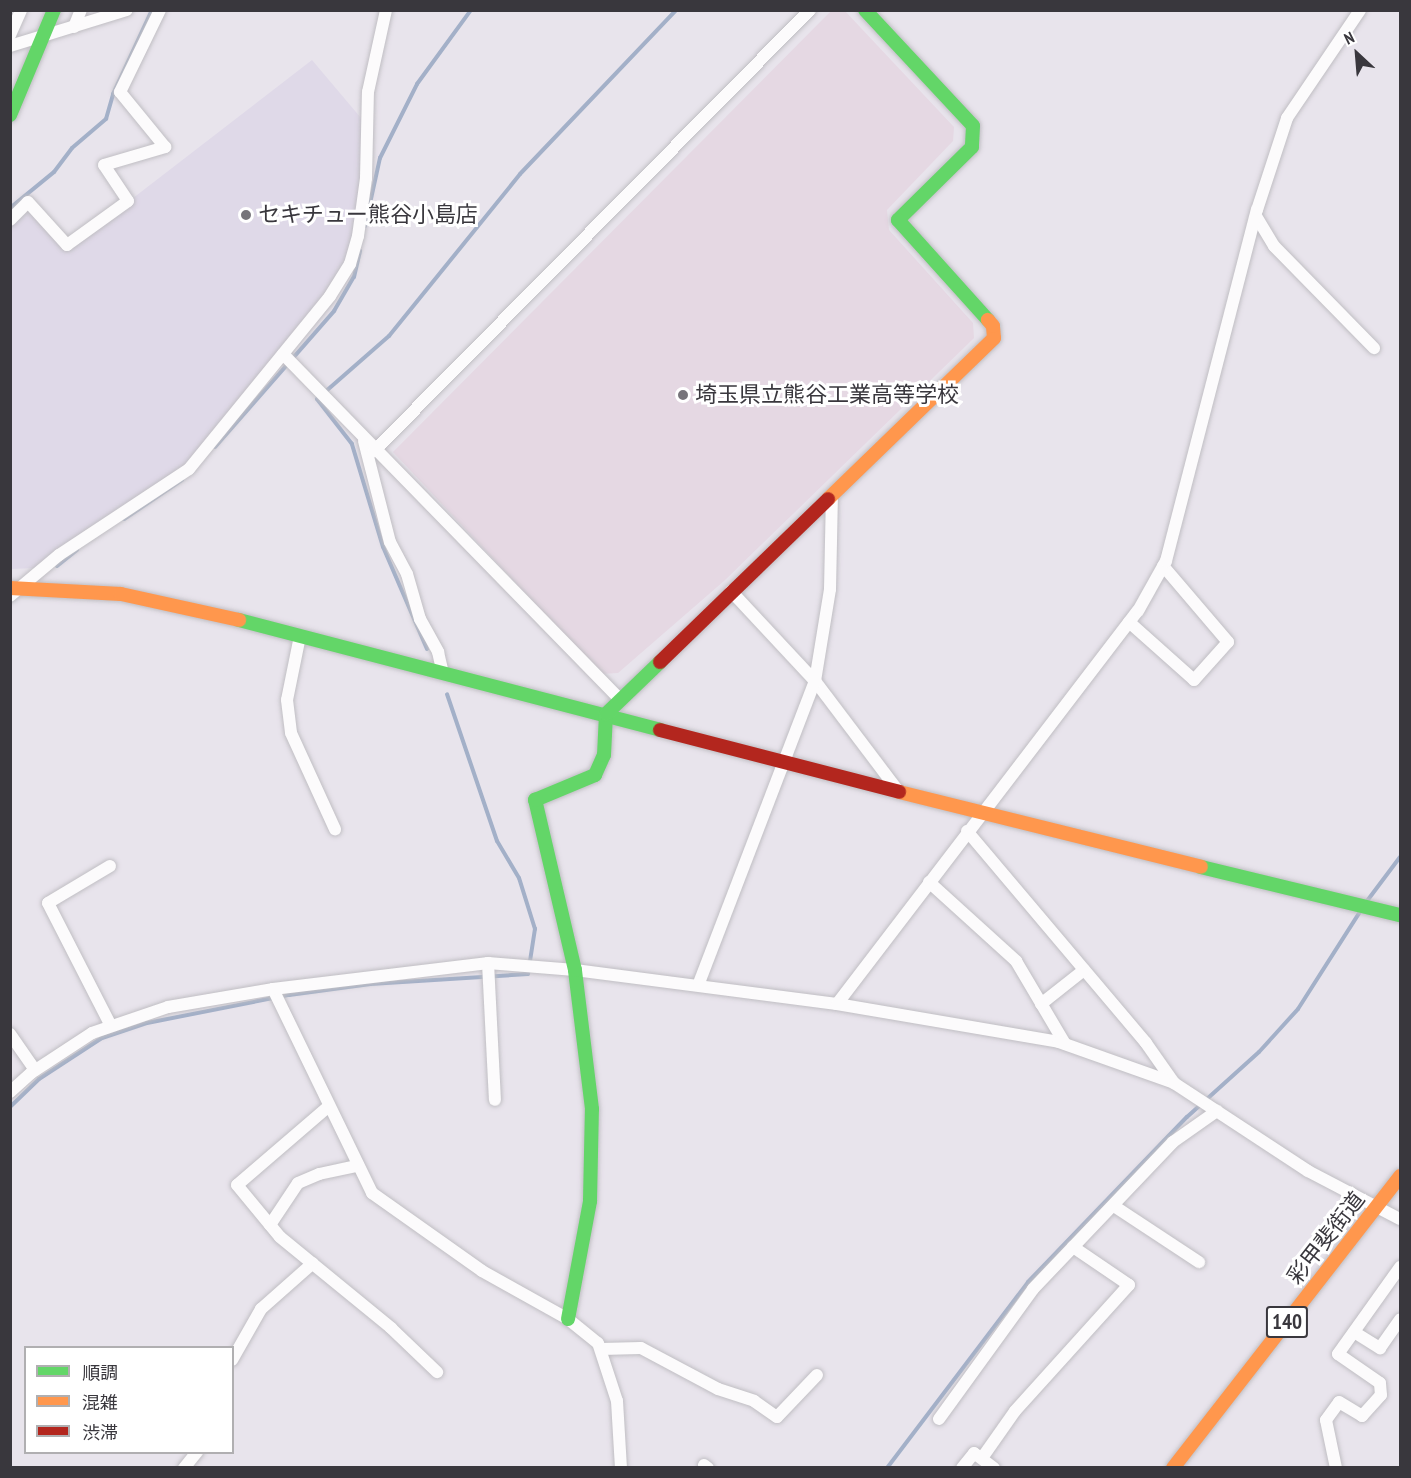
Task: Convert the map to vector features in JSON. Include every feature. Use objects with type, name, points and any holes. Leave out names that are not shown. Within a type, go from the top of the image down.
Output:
[{"type":"main road","points":[[10,115],[54,10]]},
{"type":"main road","points":[[568,1320],[590,1201],[592,1109],[575,969],[535,800],[595,775],[604,755],[606,714],[994,338],[993,326],[898,220],[972,147],[973,126],[865,10]]},
{"type":"main road","points":[[15,591],[121,594],[300,636],[783,759],[981,814],[1401,915]]},
{"type":"main road","name":"彩甲斐街道","points":[[1173,1467],[1401,1176]]},
{"type":"main road","name":"彩甲斐街道","points":[[1192,1467],[1395,1216],[1401,1200]]},
{"type":"street","points":[[10,35],[21,10]]},
{"type":"street","points":[[74,27],[81,10]]},
{"type":"street","points":[[10,46],[127,10]]},
{"type":"street","points":[[10,220],[28,202],[67,245],[128,201],[104,165],[165,147],[120,92],[160,10]]},
{"type":"street","points":[[15,591],[59,555],[189,469],[284,355],[350,264],[366,178],[368,92],[386,10]]},
{"type":"street","points":[[374,451],[810,10]]},
{"type":"street","points":[[837,1004],[966,831],[1129,622],[1163,566],[1256,216],[1287,118],[1360,10]]},
{"type":"street","points":[[1256,216],[1274,246],[1374,348]]},
{"type":"street","points":[[284,355],[363,440],[620,699]]},
{"type":"street","points":[[363,440],[390,542],[407,574],[420,619],[438,652],[443,673]]},
{"type":"street","points":[[699,983],[783,759],[815,681],[830,589],[832,495]]},
{"type":"street","points":[[1129,622],[1194,680],[1228,642],[1163,566]]},
{"type":"street","points":[[731,591],[815,681],[899,792]]},
{"type":"street","points":[[300,636],[287,700],[291,734],[335,829]]},
{"type":"street","points":[[966,831],[1084,970],[1174,1083]]},
{"type":"street","points":[[110,866],[48,903],[111,1026]]},
{"type":"street","points":[[929,882],[1016,961],[1065,1044]]},
{"type":"street","points":[[488,965],[495,1100]]},
{"type":"street","points":[[11,1091],[35,1070],[92,1033],[168,1007],[273,990],[488,965],[575,969],[699,983],[837,1004],[1012,1031],[1065,1044],[1174,1083],[1308,1171],[1395,1216]]},
{"type":"street","points":[[1041,1004],[1084,970]]},
{"type":"street","points":[[273,990],[372,1193],[482,1270],[568,1320],[601,1348],[617,1401],[621,1467]]},
{"type":"street","points":[[10,1034],[35,1070]]},
{"type":"street","points":[[329,1106],[237,1185],[270,1225],[391,1328],[437,1372]]},
{"type":"street","points":[[939,1419],[1033,1288],[1173,1142],[1214,1109]]},
{"type":"street","points":[[270,1225],[298,1183],[319,1174],[358,1166]]},
{"type":"street","points":[[1114,1206],[1199,1262]]},
{"type":"street","points":[[982,1458],[1015,1412],[1130,1285],[1072,1247]]},
{"type":"street","points":[[234,1356],[261,1309],[313,1263]]},
{"type":"street","points":[[1336,1467],[1326,1420],[1339,1402],[1362,1416],[1381,1395],[1380,1383],[1338,1354],[1401,1267]]},
{"type":"street","points":[[1354,1332],[1380,1348],[1401,1319]]},
{"type":"street","points":[[601,1348],[641,1348],[718,1389],[754,1401],[777,1416],[817,1376]]},
{"type":"street","points":[[962,1467],[974,1453],[994,1467]]},
{"type":"street","points":[[184,1467],[195,1454]]},
{"type":"shaded area","name":"埼玉県立熊谷工業高等学校","points":[[831,11],[845,11],[954,127],[953,141],[887,210],[889,230],[973,323],[974,338],[724,581],[618,673],[601,674],[393,452]]},
{"type":"shaded area","points":[[312,60],[361,118],[363,171],[348,262],[327,293],[188,464],[35,568],[11,569],[10,226],[30,210],[67,249]]},
{"type":"waterway","points":[[10,208],[54,172],[72,148],[106,119],[113,94],[152,10]]},
{"type":"waterway","points":[[365,226],[380,158],[417,84],[471,10]]},
{"type":"waterway","points":[[427,649],[383,547],[352,444],[317,399],[389,336],[520,174],[676,10]]},
{"type":"waterway","points":[[215,447],[334,311],[354,277],[360,251]]},
{"type":"waterway","points":[[124,519],[182,480]]},
{"type":"waterway","points":[[57,566],[77,550]]},
{"type":"waterway","points":[[10,1107],[39,1079],[102,1038],[147,1023],[289,995],[370,984],[528,974],[535,929],[519,878],[497,841],[447,694]]},
{"type":"waterway","points":[[1367,901],[1400,857]]},
{"type":"waterway","points":[[887,1468],[1028,1282],[1187,1117],[1259,1052],[1298,1009],[1361,910]]},
{"type":"traffic: fast","points":[[10,115],[54,10]]},
{"type":"traffic: fast","points":[[865,10],[973,126],[972,147],[898,220],[988,320]]},
{"type":"traffic: fast","points":[[239,620],[660,730]]},
{"type":"traffic: fast","points":[[568,1319],[590,1201],[592,1109],[575,970],[535,800],[595,775],[604,755],[606,714],[660,662]]},
{"type":"traffic: fast","points":[[1201,867],[1400,915]]},
{"type":"traffic: slow","points":[[828,499],[994,338],[993,326],[988,320]]},
{"type":"traffic: slow","points":[[10,588],[121,594],[239,620]]},
{"type":"traffic: slow","points":[[899,792],[1201,867]]},
{"type":"traffic: slow","points":[[1173,1468],[1400,1176]]},
{"type":"traffic: jam","points":[[660,662],[828,499]]},
{"type":"traffic: jam","points":[[660,730],[899,792]]},
{"type":"place","name":"セキチュー熊谷小島店","points":[[246,215]]},
{"type":"place","name":"埼玉県立熊谷工業高等学校","points":[[683,395]]}]
